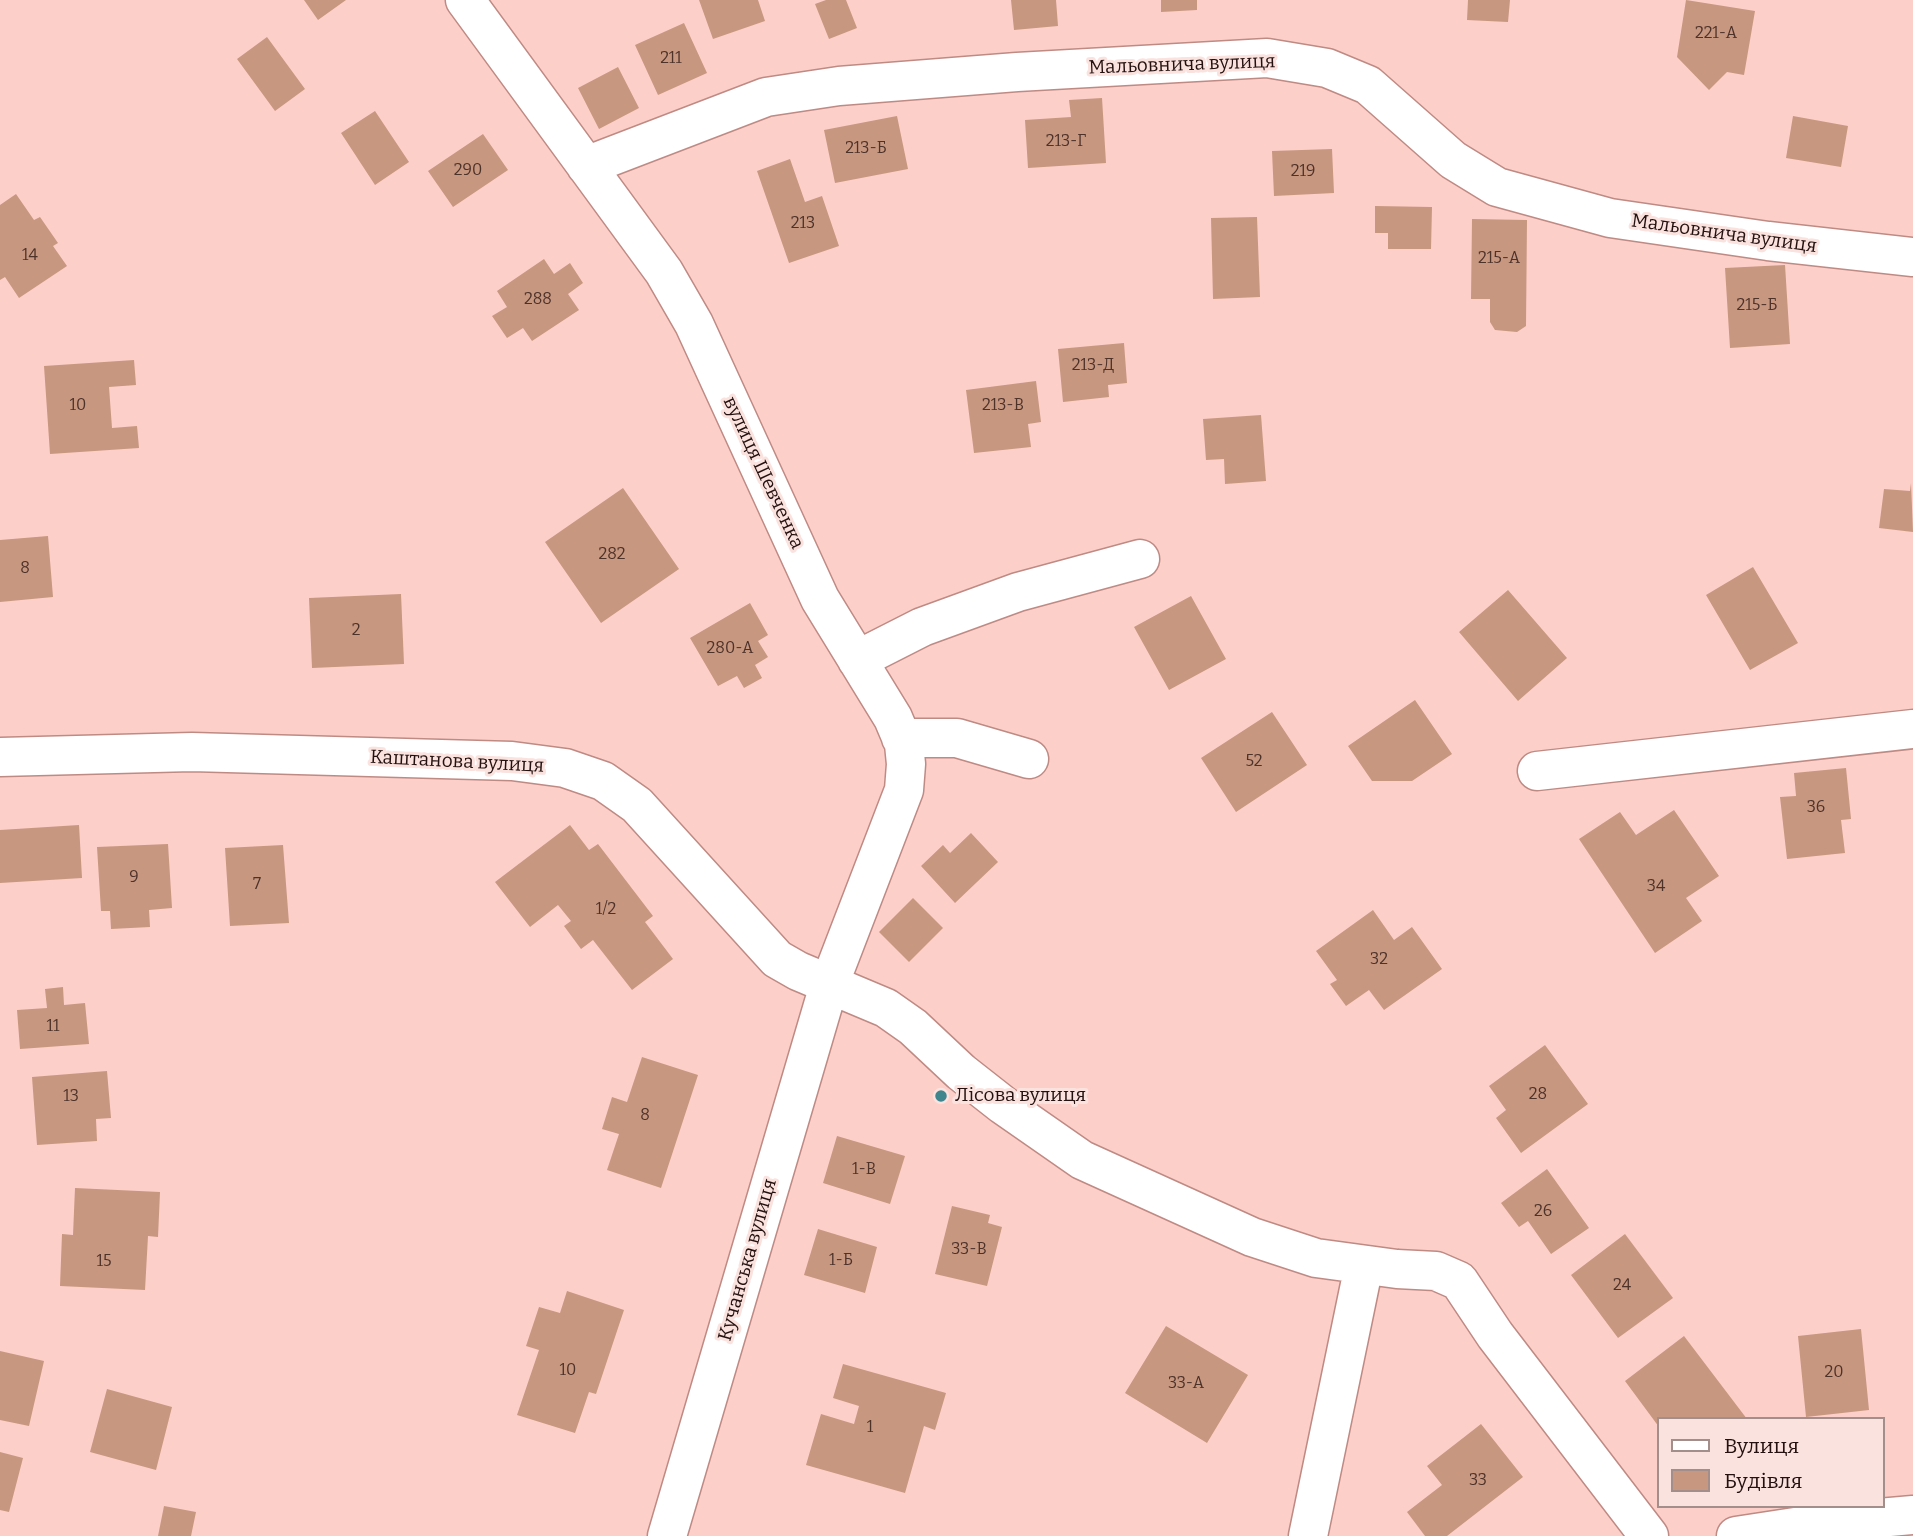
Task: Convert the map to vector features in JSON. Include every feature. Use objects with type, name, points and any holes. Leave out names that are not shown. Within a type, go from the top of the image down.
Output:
[{"type":"street","name":"вулиця Шевченка","points":[[465,0],[664,272],[694,324],[820,599],[893,718],[901,738],[906,764],[904,790],[829,985]]},
{"type":"street","name":"Мальовнича вулиця","points":[[586,166],[766,97],[778,95],[839,86],[1017,72],[1267,58],[1327,68],[1368,85],[1453,160],[1497,187],[1610,218],[1768,241],[1913,257]]},
{"type":"street","points":[[857,660],[922,627],[1018,592],[1140,559]]},
{"type":"street","points":[[1537,771],[1913,729]]},
{"type":"street","points":[[901,738],[957,738],[1029,759]]},
{"type":"street","name":"Каштанова вулиця","points":[[0,757],[192,752],[512,761],[565,768],[603,781],[637,805],[777,959],[829,985],[886,1008],[913,1027],[961,1072],[1003,1105],[1082,1160],[1252,1237],[1316,1258],[1436,1271],[1459,1281],[1495,1335],[1649,1536]]},
{"type":"street","name":"Кучанська вулиця","points":[[667,1536],[829,985]]},
{"type":"street","points":[[1308,1536],[1364,1265]]},
{"type":"street","points":[[1736,1536],[1821,1523],[1913,1514]]},
{"type":"building","points":[[304,0],[346,0],[318,20]]},
{"type":"building","points":[[699,0],[758,0],[765,21],[713,39]]},
{"type":"building","points":[[826,0],[846,0],[857,28],[829,39],[815,4]]},
{"type":"building","points":[[1011,0],[1056,0],[1058,26],[1014,30]]},
{"type":"building","points":[[1161,0],[1197,0],[1197,10],[1161,12]]},
{"type":"building","points":[[1468,0],[1510,0],[1508,22],[1467,20]]},
{"type":"building","points":[[1686,0],[1755,11],[1744,75],[1727,72],[1709,90],[1677,57]]},
{"type":"building","points":[[684,23],[707,73],[658,95],[635,45]]},
{"type":"building","points":[[267,37],[305,89],[275,111],[237,59]]},
{"type":"building","points":[[618,67],[639,108],[599,129],[578,88]]},
{"type":"building","points":[[1102,98],[1106,163],[1028,168],[1025,120],[1071,117],[1069,100]]},
{"type":"building","points":[[375,111],[409,162],[375,185],[341,133]]},
{"type":"building","points":[[897,116],[908,169],[835,183],[824,130]]},
{"type":"building","points":[[1793,116],[1848,126],[1841,167],[1786,158]]},
{"type":"building","points":[[483,134],[508,170],[453,207],[428,171]]},
{"type":"building","points":[[1332,149],[1334,193],[1274,196],[1272,151]]},
{"type":"building","points":[[790,159],[805,202],[822,196],[839,246],[789,263],[757,171]]},
{"type":"building","points":[[16,194],[34,220],[40,217],[58,243],[53,246],[67,266],[19,298],[5,277],[0,280],[0,205]]},
{"type":"building","points":[[1375,206],[1432,207],[1431,249],[1388,249],[1388,233],[1375,233]]},
{"type":"building","points":[[1257,217],[1260,297],[1213,299],[1211,218]]},
{"type":"building","points":[[1472,219],[1527,220],[1526,326],[1517,332],[1495,330],[1490,322],[1490,299],[1471,299]]},
{"type":"building","points":[[544,259],[554,274],[570,263],[583,283],[568,294],[579,310],[532,341],[523,328],[507,338],[492,316],[507,307],[497,291]]},
{"type":"building","points":[[1785,265],[1790,344],[1730,348],[1725,268]]},
{"type":"building","points":[[1124,343],[1127,383],[1108,385],[1109,397],[1063,402],[1058,349]]},
{"type":"building","points":[[134,360],[136,385],[109,387],[112,428],[137,426],[139,448],[50,454],[44,366]]},
{"type":"building","points":[[1036,381],[1041,422],[1028,424],[1031,447],[974,453],[966,390]]},
{"type":"building","points":[[1261,415],[1266,481],[1225,484],[1224,459],[1206,460],[1203,419]]},
{"type":"building","points":[[1911,483],[1913,532],[1879,528],[1884,489],[1910,491]]},
{"type":"building","points":[[623,488],[679,569],[601,623],[545,542]]},
{"type":"building","points":[[48,536],[53,597],[0,602],[0,540]]},
{"type":"building","points":[[1753,567],[1798,643],[1750,670],[1706,595]]},
{"type":"building","points":[[1508,590],[1567,658],[1518,701],[1459,632]]},
{"type":"building","points":[[401,594],[404,664],[312,668],[309,598]]},
{"type":"building","points":[[1191,596],[1226,659],[1169,690],[1134,627]]},
{"type":"building","points":[[750,603],[768,635],[758,641],[768,657],[755,665],[762,678],[744,688],[737,676],[718,686],[690,638]]},
{"type":"building","points":[[1415,700],[1452,754],[1412,781],[1372,781],[1348,746]]},
{"type":"building","points":[[1272,712],[1307,765],[1236,812],[1201,758]]},
{"type":"building","points":[[1846,768],[1851,819],[1841,820],[1845,853],[1787,859],[1780,797],[1796,796],[1794,773]]},
{"type":"building","points":[[1674,810],[1719,876],[1686,898],[1702,921],[1655,953],[1579,839],[1620,812],[1636,835]]},
{"type":"building","points":[[79,825],[82,878],[0,883],[0,830]]},
{"type":"building","points":[[570,825],[589,850],[598,844],[653,916],[645,922],[673,959],[632,990],[593,940],[581,949],[564,926],[571,921],[558,905],[530,927],[495,882]]},
{"type":"building","points":[[971,833],[998,862],[955,903],[921,866],[943,845],[950,853]]},
{"type":"building","points":[[168,844],[172,908],[149,910],[150,927],[111,929],[110,911],[101,911],[97,847]]},
{"type":"building","points":[[283,845],[289,923],[230,926],[225,848]]},
{"type":"building","points":[[913,898],[943,928],[909,962],[879,932]]},
{"type":"building","points":[[1373,910],[1394,940],[1412,927],[1442,969],[1384,1010],[1369,990],[1346,1006],[1330,984],[1337,980],[1316,951]]},
{"type":"building","points":[[63,987],[64,1005],[85,1003],[89,1044],[20,1049],[17,1010],[47,1008],[45,989]]},
{"type":"building","points":[[1545,1045],[1588,1104],[1521,1153],[1496,1118],[1506,1110],[1489,1086]]},
{"type":"building","points":[[642,1057],[698,1075],[661,1188],[607,1170],[619,1134],[602,1129],[612,1097],[627,1102]]},
{"type":"building","points":[[107,1071],[111,1118],[96,1119],[97,1141],[37,1145],[32,1077]]},
{"type":"building","points":[[837,1136],[905,1156],[890,1204],[823,1183]]},
{"type":"building","points":[[1547,1169],[1589,1228],[1551,1254],[1528,1221],[1519,1227],[1501,1203]]},
{"type":"building","points":[[75,1188],[160,1192],[158,1237],[148,1236],[145,1290],[60,1286],[62,1234],[73,1235]]},
{"type":"building","points":[[952,1206],[990,1215],[988,1223],[1002,1227],[987,1286],[935,1274]]},
{"type":"building","points":[[818,1229],[877,1247],[865,1293],[804,1275]]},
{"type":"building","points":[[1625,1234],[1673,1298],[1618,1338],[1571,1275]]},
{"type":"building","points":[[567,1291],[624,1310],[596,1394],[589,1392],[575,1433],[517,1415],[539,1350],[526,1346],[539,1307],[560,1313]]},
{"type":"building","points":[[1166,1326],[1248,1375],[1207,1443],[1125,1393]]},
{"type":"building","points":[[1861,1329],[1869,1410],[1806,1417],[1798,1336]]},
{"type":"building","points":[[1684,1336],[1745,1417],[1658,1417],[1658,1426],[1625,1381]]},
{"type":"building","points":[[0,1351],[44,1361],[29,1426],[0,1420]]},
{"type":"building","points":[[843,1364],[946,1393],[935,1430],[924,1426],[905,1493],[806,1465],[821,1414],[854,1424],[859,1406],[833,1398]]},
{"type":"building","points":[[107,1389],[172,1407],[156,1470],[90,1452]]},
{"type":"building","points":[[1481,1424],[1523,1477],[1447,1536],[1425,1536],[1407,1512],[1442,1485],[1427,1466]]},
{"type":"building","points":[[0,1452],[23,1458],[9,1512],[0,1510]]},
{"type":"building","points":[[164,1506],[196,1512],[191,1536],[158,1536]]},
{"type":"place","name":"Лісова вулиця","points":[[941,1096]]}]
